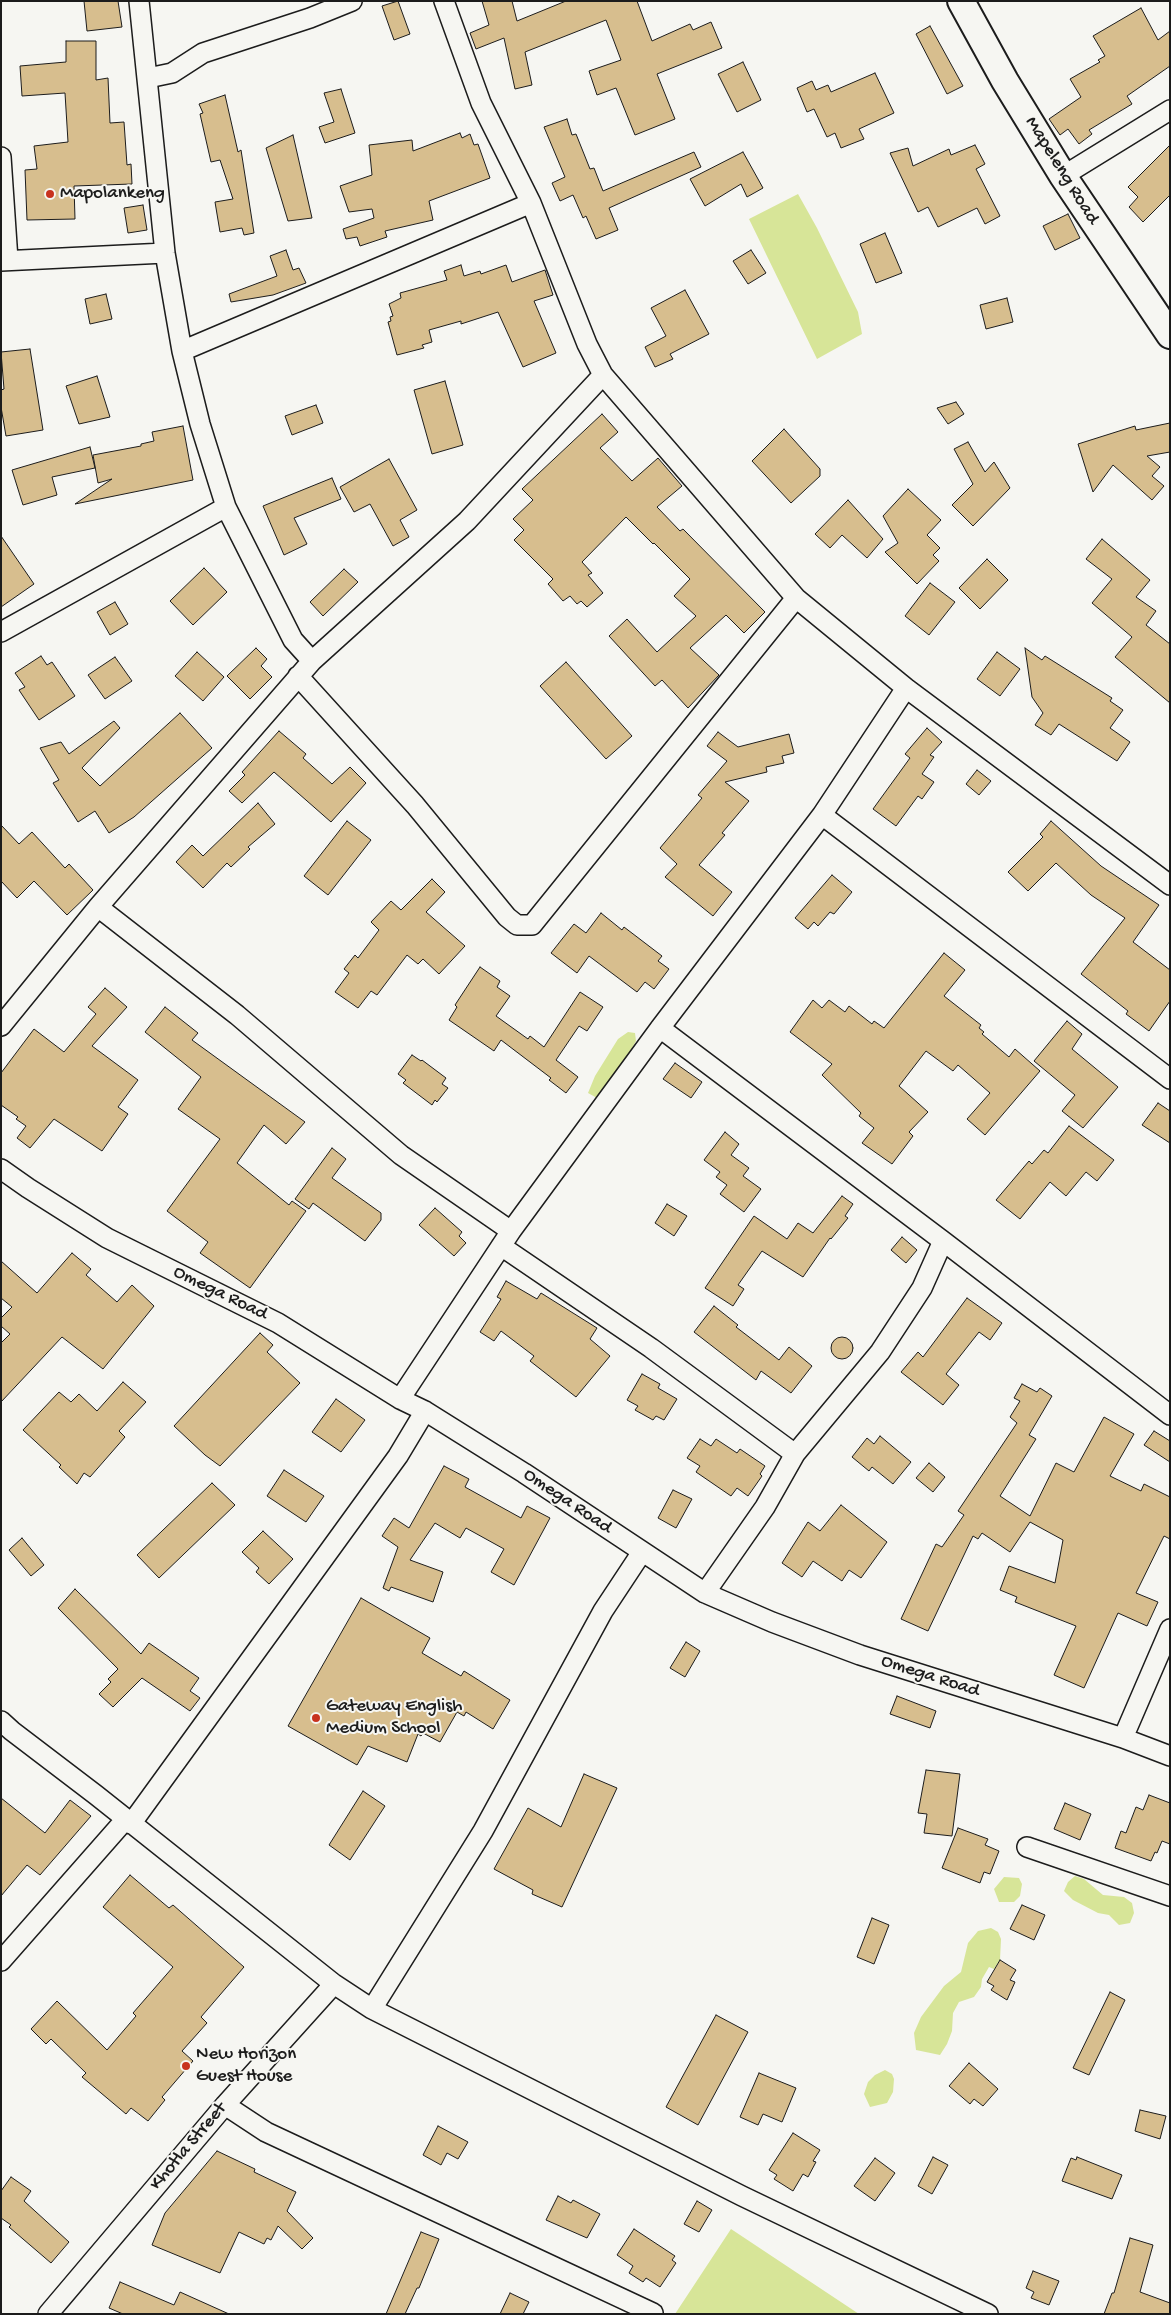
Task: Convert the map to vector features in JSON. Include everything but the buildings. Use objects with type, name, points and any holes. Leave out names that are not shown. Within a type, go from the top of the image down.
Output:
[{"type":"street","points":[[139,1],[166,253],[182,352],[200,424],[226,507],[293,640],[312,661]]},
{"type":"street","points":[[148,78],[172,73],[203,53],[310,18],[352,1]]},
{"type":"street","points":[[444,1],[481,103],[531,203],[587,344],[603,375],[796,598],[906,688],[1170,885]]},
{"type":"street","name":"Mapeleng Road","points":[[961,1],[1005,81],[1063,176],[1170,335]]},
{"type":"street","points":[[1063,176],[1170,110]]},
{"type":"street","points":[[1,157],[5,261],[166,253]]},
{"type":"street","points":[[182,352],[531,203]]},
{"type":"street","points":[[1,1026],[98,907],[298,676],[312,661],[467,521],[603,375]]},
{"type":"street","points":[[1,632],[226,507]]},
{"type":"street","points":[[298,676],[415,805],[507,917],[517,925],[532,925],[796,598]]},
{"type":"street","points":[[400,1399],[506,1238],[660,1028],[822,815],[906,688]]},
{"type":"street","points":[[822,815],[1170,1079]]},
{"type":"street","points":[[98,907],[237,1015],[400,1155],[651,1348],[795,1454]]},
{"type":"street","points":[[660,1028],[1170,1415]]},
{"type":"street","name":"Omega Road","points":[[1,1168],[28,1188],[107,1238],[278,1323],[400,1399],[425,1411],[524,1473],[706,1593],[772,1622],[860,1655],[1123,1738],[1170,1756]]},
{"type":"street","points":[[706,1593],[765,1507],[795,1454],[880,1352],[922,1288],[943,1241]]},
{"type":"street","points":[[1,1961],[128,1822],[398,1456],[425,1411]]},
{"type":"street","points":[[372,2009],[483,1831],[603,1611],[642,1552]]},
{"type":"street","points":[[1123,1738],[1170,1629]]},
{"type":"street","points":[[1,1721],[12,1732],[334,1984],[372,2009],[742,2196],[988,2314]]},
{"type":"street","points":[[1027,1847],[1170,1896]]},
{"type":"street","name":"Khotla Street","points":[[48,2314],[225,2105],[334,1984]]},
{"type":"street","points":[[225,2105],[266,2132],[653,2313]]},
{"type":"green space","points":[[798,194],[817,228],[858,312],[862,334],[817,359],[749,219]]},
{"type":"green space","points":[[628,1032],[635,1033],[636,1041],[620,1070],[597,1098],[588,1093],[595,1076],[618,1039]]},
{"type":"green space","points":[[1075,1876],[1084,1879],[1103,1895],[1124,1897],[1132,1903],[1134,1913],[1130,1923],[1119,1925],[1109,1915],[1098,1913],[1073,1900],[1064,1891],[1068,1882]]},
{"type":"green space","points":[[1004,1877],[1019,1878],[1022,1884],[1020,1896],[1014,1902],[999,1902],[994,1889]]},
{"type":"green space","points":[[991,1928],[998,1932],[1001,1939],[1000,1960],[994,1969],[989,1967],[982,1979],[981,1987],[974,1997],[959,2002],[953,2013],[952,2031],[940,2055],[916,2050],[914,2033],[921,2017],[944,1986],[961,1972],[968,1943],[978,1931]]},
{"type":"green space","points":[[885,2070],[892,2074],[894,2079],[893,2092],[887,2103],[870,2107],[864,2094],[868,2082],[875,2075]]},
{"type":"green space","points":[[731,2229],[859,2314],[675,2314]]},
{"type":"place","name":"Mapolankeng","points":[[50,194]]},
{"type":"place","name":"Gateway English Medium School","points":[[316,1718]]},
{"type":"place","name":"New Horizon Guest House","points":[[186,2066]]}]
